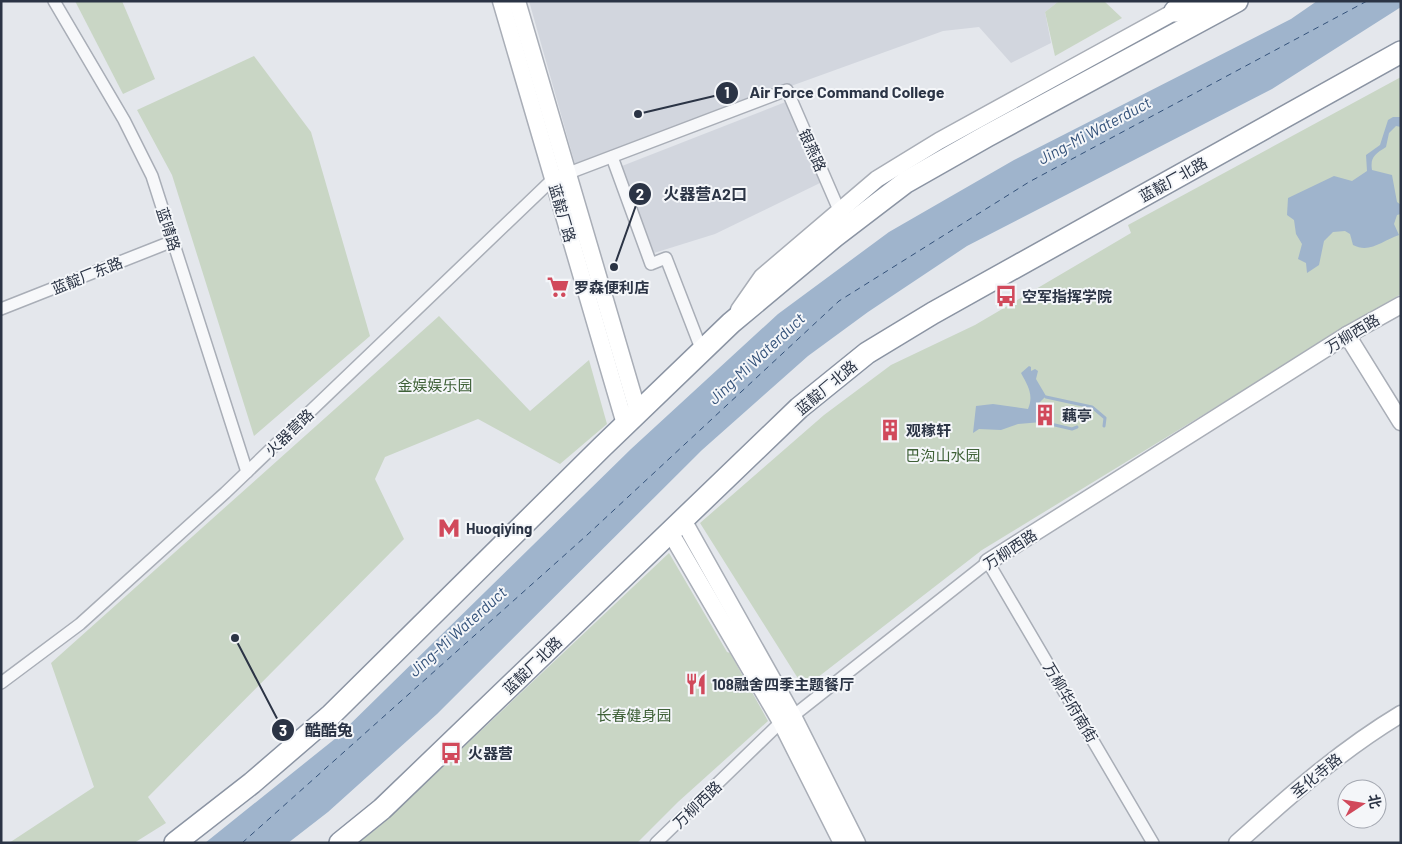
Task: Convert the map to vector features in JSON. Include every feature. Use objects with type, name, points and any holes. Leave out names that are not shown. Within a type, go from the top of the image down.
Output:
[{"type":"highway","points":[[1175,12],[1205,1]]},
{"type":"highway","points":[[175,843],[252,783],[331,715],[702,350],[730,324],[834,237],[906,182],[1237,1]]},
{"type":"highway","name":"蓝靛厂北路","points":[[340,843],[382,809],[799,408],[868,353],[933,313],[1401,52]]},
{"type":"street","name":"蓝晴路","points":[[54,1],[124,120],[152,176],[247,472]]},
{"type":"street","name":"蓝靛厂路","points":[[501,1],[561,176]]},
{"type":"street","name":"蓝靛厂路","points":[[517,1],[561,176],[632,418]]},
{"type":"street","points":[[730,324],[762,277],[877,179],[939,140],[1194,1]]},
{"type":"street","name":"银燕路","points":[[612,157],[787,90],[840,210]]},
{"type":"street","points":[[561,176],[612,157],[651,264],[666,258],[702,350]]},
{"type":"street","name":"火器营路","points":[[1,683],[80,624],[247,472],[561,176]]},
{"type":"street","name":"蓝靛厂东路","points":[[1,309],[173,241]]},
{"type":"street","name":"万柳西路","points":[[656,843],[787,719],[988,562],[1347,335],[1401,305]]},
{"type":"street","points":[[1347,335],[1401,422]]},
{"type":"street","points":[[677,526],[857,843]]},
{"type":"street","name":"万柳华府南街","points":[[988,562],[1153,843]]},
{"type":"street","name":"圣化寺路","points":[[1237,843],[1325,767],[1376,729],[1401,714]]},
{"type":"street","points":[[787,719],[842,843]]},
{"type":"shaded area","points":[[529,1],[1059,1],[1045,12],[1051,43],[1011,63],[979,27],[943,31],[575,164]]},
{"type":"shaded area","points":[[788,101],[820,183],[715,234],[654,253],[622,166]]},
{"type":"green space","points":[[75,1],[122,1],[155,79],[123,94]]},
{"type":"green space","points":[[1059,1],[1104,1],[1122,18],[1055,56],[1045,12]]},
{"type":"green space","points":[[254,56],[311,132],[370,336],[254,436],[172,175],[137,110]]},
{"type":"green space","name":"巴沟山水园","points":[[1401,77],[1401,294],[982,550],[804,688],[700,523],[824,415],[891,365],[975,325],[1131,233],[1128,225]]},
{"type":"green space","name":"金娱娱乐园","points":[[439,316],[530,411],[589,360],[607,424],[560,464],[478,419],[385,457],[375,479],[404,539],[148,797],[166,823],[134,843],[9,843],[94,787],[51,663]]},
{"type":"green space","name":"长春健身园","points":[[669,553],[727,652],[730,653],[768,721],[678,802],[637,843],[358,843],[380,826]]},
{"type":"water","name":"Jing-Mi Waterduct","points":[[1317,1],[1401,1],[1401,7],[1272,89],[967,246],[868,312],[808,356],[702,450],[437,714],[328,812],[288,843],[205,843],[336,738],[631,449],[778,314],[889,232],[1014,160],[1291,19]]},
{"type":"water","points":[[1393,117],[1401,117],[1401,127],[1396,126],[1389,133],[1386,147],[1374,156],[1372,170],[1392,175],[1397,202],[1401,205],[1401,214],[1397,215],[1394,224],[1399,235],[1365,248],[1353,245],[1350,234],[1345,231],[1333,232],[1324,241],[1319,265],[1307,273],[1306,263],[1298,259],[1302,244],[1296,234],[1294,220],[1287,215],[1288,198],[1334,176],[1352,181],[1367,171],[1366,155],[1380,145],[1388,120]]},
{"type":"water","points":[[1029,366],[1031,371],[1035,369],[1038,371],[1036,379],[1046,396],[1037,405],[1042,422],[1018,424],[1001,430],[979,429],[973,433],[976,406],[993,404],[1028,409],[1030,395],[1028,386],[1021,373]]},
{"type":"waterway","points":[[1046,397],[1092,407],[1105,418],[1104,426]]},
{"type":"waterway","points":[[1042,422],[1072,429],[1077,427]]},
{"type":"ferry route","points":[[242,843],[586,536],[839,301],[1029,182],[1367,1]]},
{"type":"place","name":"Air Force Command College","points":[[638,114]]},
{"type":"place","name":"火器营A2口","points":[[614,267]]},
{"type":"place","name":"罗森便利店","points":[[558,287]]},
{"type":"place","name":"空军指挥学院","points":[[1006,296]]},
{"type":"place","name":"藕亭","points":[[1045,415]]},
{"type":"place","name":"观稼轩","points":[[890,430]]},
{"type":"place","name":"Huoqiying","points":[[449,528]]},
{"type":"place","name":"酷酷兔","points":[[235,638]]},
{"type":"place","name":"108融舍四季主题餐厅","points":[[696,684]]},
{"type":"place","name":"火器营","points":[[451,753]]}]
